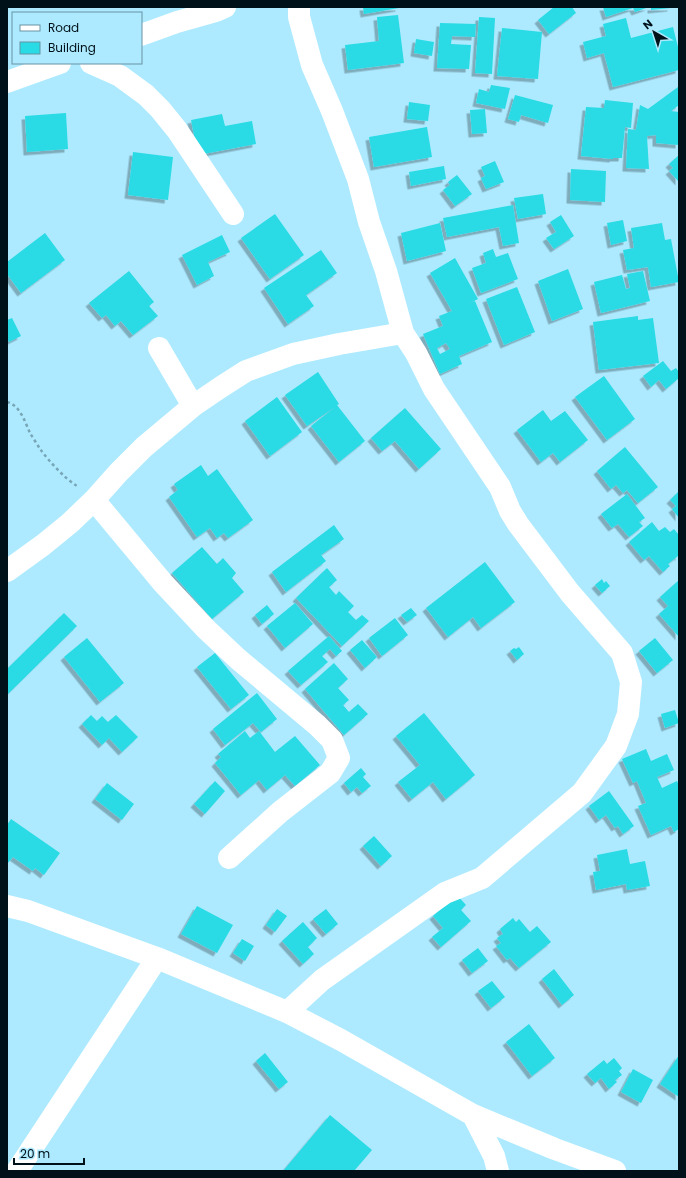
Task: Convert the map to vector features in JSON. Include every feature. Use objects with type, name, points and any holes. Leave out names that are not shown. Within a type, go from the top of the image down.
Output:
[{"type":"street","points":[[142,34],[225,7]]},
{"type":"street","points":[[287,1012],[322,980],[445,893],[482,878],[582,793],[616,746],[628,714],[631,682],[622,653],[570,593],[518,524],[510,511],[500,487],[434,389],[404,333],[386,271],[369,222],[358,179],[332,111],[312,65],[299,17],[299,7]]},
{"type":"street","points":[[7,82],[57,64]]},
{"type":"street","points":[[93,64],[120,76],[160,109],[177,130],[232,214]]},
{"type":"street","points":[[7,571],[65,527],[144,447],[193,406],[246,371],[294,354],[339,344],[404,333]]},
{"type":"street","points":[[159,348],[193,406]]},
{"type":"street","points":[[96,497],[163,582],[206,629],[238,659],[318,725],[332,740],[339,758],[330,772],[280,812],[229,858]]},
{"type":"street","points":[[7,906],[28,911],[157,958],[287,1012],[341,1040],[473,1115],[556,1149],[616,1171]]},
{"type":"street","points":[[17,1171],[157,958]]},
{"type":"street","points":[[473,1115],[494,1156],[498,1171]]},
{"type":"path","points":[[7,402],[15,406],[24,418],[30,434],[41,450],[70,482],[96,497]]},
{"type":"building","points":[[363,7],[399,7],[399,8],[364,14]]},
{"type":"building","points":[[554,7],[572,7],[576,13],[549,34],[538,20]]},
{"type":"building","points":[[603,7],[649,7],[635,12],[633,8],[606,17]]},
{"type":"building","points":[[651,7],[671,7],[671,8],[651,10]]},
{"type":"building","points":[[398,15],[404,63],[348,70],[345,45],[379,41],[377,17]]},
{"type":"building","points":[[479,17],[495,18],[492,74],[475,73]]},
{"type":"building","points":[[626,18],[631,38],[673,27],[679,51],[679,70],[613,87],[604,53],[587,58],[583,42],[606,36],[603,24]]},
{"type":"building","points":[[440,23],[476,24],[475,37],[452,36],[451,44],[471,45],[469,69],[437,68]]},
{"type":"building","points":[[502,28],[542,32],[538,79],[497,76]]},
{"type":"building","points":[[416,39],[434,42],[432,56],[414,53]]},
{"type":"building","points":[[491,85],[510,88],[505,109],[476,103],[479,89],[489,92]]},
{"type":"building","points":[[678,87],[679,105],[671,111],[679,112],[679,145],[656,143],[656,135],[647,136],[649,169],[626,168],[628,129],[636,130],[640,105],[648,109]]},
{"type":"building","points":[[515,95],[553,105],[548,123],[521,115],[519,122],[508,119]]},
{"type":"building","points":[[605,100],[633,103],[631,128],[625,127],[622,158],[613,159],[581,156],[586,107],[604,108]]},
{"type":"building","points":[[409,102],[430,105],[428,121],[407,119]]},
{"type":"building","points":[[485,109],[487,133],[472,134],[470,110]]},
{"type":"building","points":[[66,113],[68,149],[27,152],[25,116]]},
{"type":"building","points":[[222,114],[225,126],[252,121],[256,144],[198,155],[191,120]]},
{"type":"building","points":[[427,127],[432,157],[374,167],[369,137]]},
{"type":"building","points":[[133,152],[173,157],[168,200],[128,195]]},
{"type":"building","points":[[679,155],[679,182],[669,171],[673,168],[669,164]]},
{"type":"building","points":[[495,161],[504,182],[486,189],[481,178],[485,176],[481,167]]},
{"type":"building","points":[[444,166],[446,179],[411,186],[409,172]]},
{"type":"building","points":[[571,169],[606,171],[605,202],[570,200]]},
{"type":"building","points":[[457,175],[472,194],[455,206],[443,190],[450,185],[448,182]]},
{"type":"building","points":[[543,194],[546,214],[518,219],[514,198]]},
{"type":"building","points":[[513,205],[519,243],[503,246],[499,227],[447,237],[443,218]]},
{"type":"building","points":[[275,214],[304,255],[270,279],[241,238]]},
{"type":"building","points":[[561,215],[574,236],[554,249],[546,238],[556,232],[550,222]]},
{"type":"building","points":[[623,220],[627,241],[611,245],[607,223]]},
{"type":"building","points":[[440,223],[446,251],[407,261],[401,233]]},
{"type":"building","points":[[662,223],[665,240],[671,239],[679,282],[651,287],[648,267],[627,270],[623,250],[634,248],[631,228]]},
{"type":"building","points":[[45,233],[65,260],[21,293],[7,274],[7,262]]},
{"type":"building","points":[[222,235],[230,252],[208,262],[214,276],[197,285],[182,255]]},
{"type":"building","points":[[493,249],[496,257],[508,253],[518,279],[481,293],[472,268],[486,263],[483,253]]},
{"type":"building","points":[[321,250],[337,273],[306,295],[314,306],[288,324],[264,288]]},
{"type":"building","points":[[455,258],[478,299],[468,304],[475,301],[492,342],[459,356],[462,364],[440,374],[423,334],[443,326],[439,316],[452,311],[430,273]],"holes":[[[446,343],[450,349],[440,354],[437,348]]]},
{"type":"building","points":[[568,269],[583,309],[552,321],[538,281]]},
{"type":"building","points":[[129,271],[154,302],[149,306],[158,316],[133,335],[121,321],[115,326],[106,315],[102,318],[89,303]]},
{"type":"building","points":[[643,271],[650,301],[601,313],[594,282],[622,275],[626,289],[630,288],[627,274]]},
{"type":"building","points":[[517,287],[535,332],[504,345],[486,299]]},
{"type":"building","points":[[638,316],[638,320],[653,318],[659,363],[599,370],[593,322]]},
{"type":"building","points":[[12,318],[21,336],[9,342],[7,337],[7,320]]},
{"type":"building","points":[[663,361],[671,371],[676,368],[679,372],[679,378],[666,389],[659,380],[651,387],[643,376]]},
{"type":"building","points":[[318,372],[339,404],[337,405],[365,441],[339,462],[311,426],[335,407],[307,426],[285,395]]},
{"type":"building","points":[[604,376],[635,419],[607,440],[575,397]]},
{"type":"building","points":[[277,397],[302,432],[270,456],[245,421]]},
{"type":"building","points":[[405,408],[441,449],[419,469],[395,441],[382,451],[371,438]]},
{"type":"building","points":[[543,410],[551,421],[565,411],[588,440],[560,462],[553,453],[541,462],[517,430]]},
{"type":"building","points":[[625,447],[658,487],[638,503],[627,490],[623,493],[616,485],[611,489],[597,471]]},
{"type":"building","points":[[201,465],[208,476],[217,469],[253,520],[228,538],[224,533],[217,538],[210,528],[197,537],[169,497],[178,490],[174,484]]},
{"type":"building","points":[[679,491],[679,518],[672,509],[676,506],[670,500]]},
{"type":"building","points":[[627,494],[645,518],[639,522],[643,526],[629,537],[618,524],[612,528],[601,514]]},
{"type":"building","points":[[652,522],[659,531],[665,527],[670,532],[674,529],[679,535],[679,558],[678,556],[668,564],[670,566],[663,572],[649,556],[644,560],[629,542]]},
{"type":"building","points":[[334,525],[344,539],[321,555],[326,561],[286,592],[272,572]]},
{"type":"building","points":[[202,547],[217,564],[223,558],[236,573],[232,578],[244,592],[212,619],[172,573]]},
{"type":"building","points":[[485,562],[515,602],[481,628],[473,617],[448,637],[426,608]]},
{"type":"building","points":[[327,568],[337,580],[329,587],[336,595],[339,591],[354,606],[348,612],[356,620],[362,615],[369,621],[342,646],[296,598]]},
{"type":"building","points":[[602,579],[604,583],[606,581],[610,586],[602,593],[595,585]]},
{"type":"building","points":[[679,580],[679,637],[659,614],[668,606],[660,597]]},
{"type":"building","points":[[295,603],[313,624],[285,648],[267,626]]},
{"type":"building","points":[[267,605],[274,614],[262,624],[255,615]]},
{"type":"building","points":[[411,608],[417,615],[407,622],[401,615]]},
{"type":"building","points":[[64,613],[77,626],[8,694],[7,669]]},
{"type":"building","points":[[395,618],[408,635],[382,656],[369,638]]},
{"type":"building","points":[[329,636],[342,651],[336,656],[330,649],[322,656],[328,662],[301,685],[288,671]]},
{"type":"building","points":[[87,638],[124,683],[100,702],[64,657]]},
{"type":"building","points":[[655,638],[673,660],[657,673],[639,651]]},
{"type":"building","points":[[362,640],[377,657],[365,668],[350,650]]},
{"type":"building","points":[[519,647],[524,654],[517,660],[510,651]]},
{"type":"building","points":[[215,653],[249,695],[231,709],[197,667]]},
{"type":"building","points":[[334,663],[348,679],[338,688],[349,700],[343,705],[349,712],[358,704],[368,714],[344,735],[305,689]]},
{"type":"building","points":[[257,693],[277,719],[261,732],[253,723],[225,745],[213,729]]},
{"type":"building","points":[[675,710],[679,723],[665,728],[661,714]]},
{"type":"building","points":[[424,713],[475,775],[446,799],[433,782],[412,799],[398,782],[420,765],[396,736]]},
{"type":"building","points":[[91,715],[97,721],[102,716],[108,722],[116,715],[138,737],[122,752],[109,738],[102,745],[82,724]]},
{"type":"building","points":[[245,731],[250,738],[259,731],[275,752],[295,736],[320,765],[295,786],[285,775],[267,790],[259,780],[241,795],[215,763],[221,757],[218,754]]},
{"type":"building","points":[[646,749],[651,761],[667,754],[674,770],[657,777],[662,788],[677,781],[679,785],[679,829],[674,832],[671,826],[651,835],[638,806],[646,803],[637,781],[633,783],[622,759]]},
{"type":"building","points":[[361,768],[366,774],[363,777],[371,786],[362,793],[357,787],[351,792],[344,783]]},
{"type":"building","points":[[215,781],[225,791],[205,814],[194,804]]},
{"type":"building","points":[[107,783],[134,804],[122,820],[95,799]]},
{"type":"building","points":[[609,791],[634,826],[623,834],[618,826],[615,828],[606,815],[599,820],[589,806]]},
{"type":"building","points":[[11,819],[60,853],[44,875],[35,868],[33,871],[13,857],[7,864],[7,825]]},
{"type":"building","points":[[374,836],[392,856],[381,866],[363,846]]},
{"type":"building","points":[[627,849],[630,864],[645,861],[650,886],[627,890],[626,884],[596,890],[593,872],[600,871],[597,855]]},
{"type":"building","points":[[457,895],[466,905],[461,910],[471,921],[441,947],[432,937],[443,928],[433,916]]},
{"type":"building","points":[[197,906],[233,925],[217,953],[181,934]]},
{"type":"building","points":[[277,909],[287,916],[275,932],[266,925]]},
{"type":"building","points":[[326,909],[338,924],[326,934],[313,919]]},
{"type":"building","points":[[513,918],[516,922],[519,919],[530,932],[537,926],[551,942],[519,968],[510,958],[507,960],[496,946],[501,943],[497,938],[503,934],[500,929]]},
{"type":"building","points":[[303,922],[317,938],[308,947],[314,954],[303,964],[282,941]]},
{"type":"building","points":[[242,939],[254,946],[245,961],[233,953]]},
{"type":"building","points":[[478,948],[488,961],[472,973],[462,960]]},
{"type":"building","points":[[554,969],[574,995],[562,1005],[542,979]]},
{"type":"building","points":[[492,981],[505,997],[491,1008],[478,991]]},
{"type":"building","points":[[529,1024],[555,1058],[532,1076],[506,1042]]},
{"type":"building","points":[[265,1053],[288,1082],[279,1089],[256,1061]]},
{"type":"building","points":[[679,1055],[679,1097],[660,1084]]},
{"type":"building","points":[[614,1058],[622,1068],[619,1071],[622,1075],[615,1080],[617,1082],[609,1089],[601,1078],[595,1083],[587,1074],[604,1060],[607,1064]]},
{"type":"building","points":[[633,1069],[653,1080],[641,1103],[621,1092]]},
{"type":"building","points":[[330,1115],[372,1150],[354,1171],[283,1171]]}]
